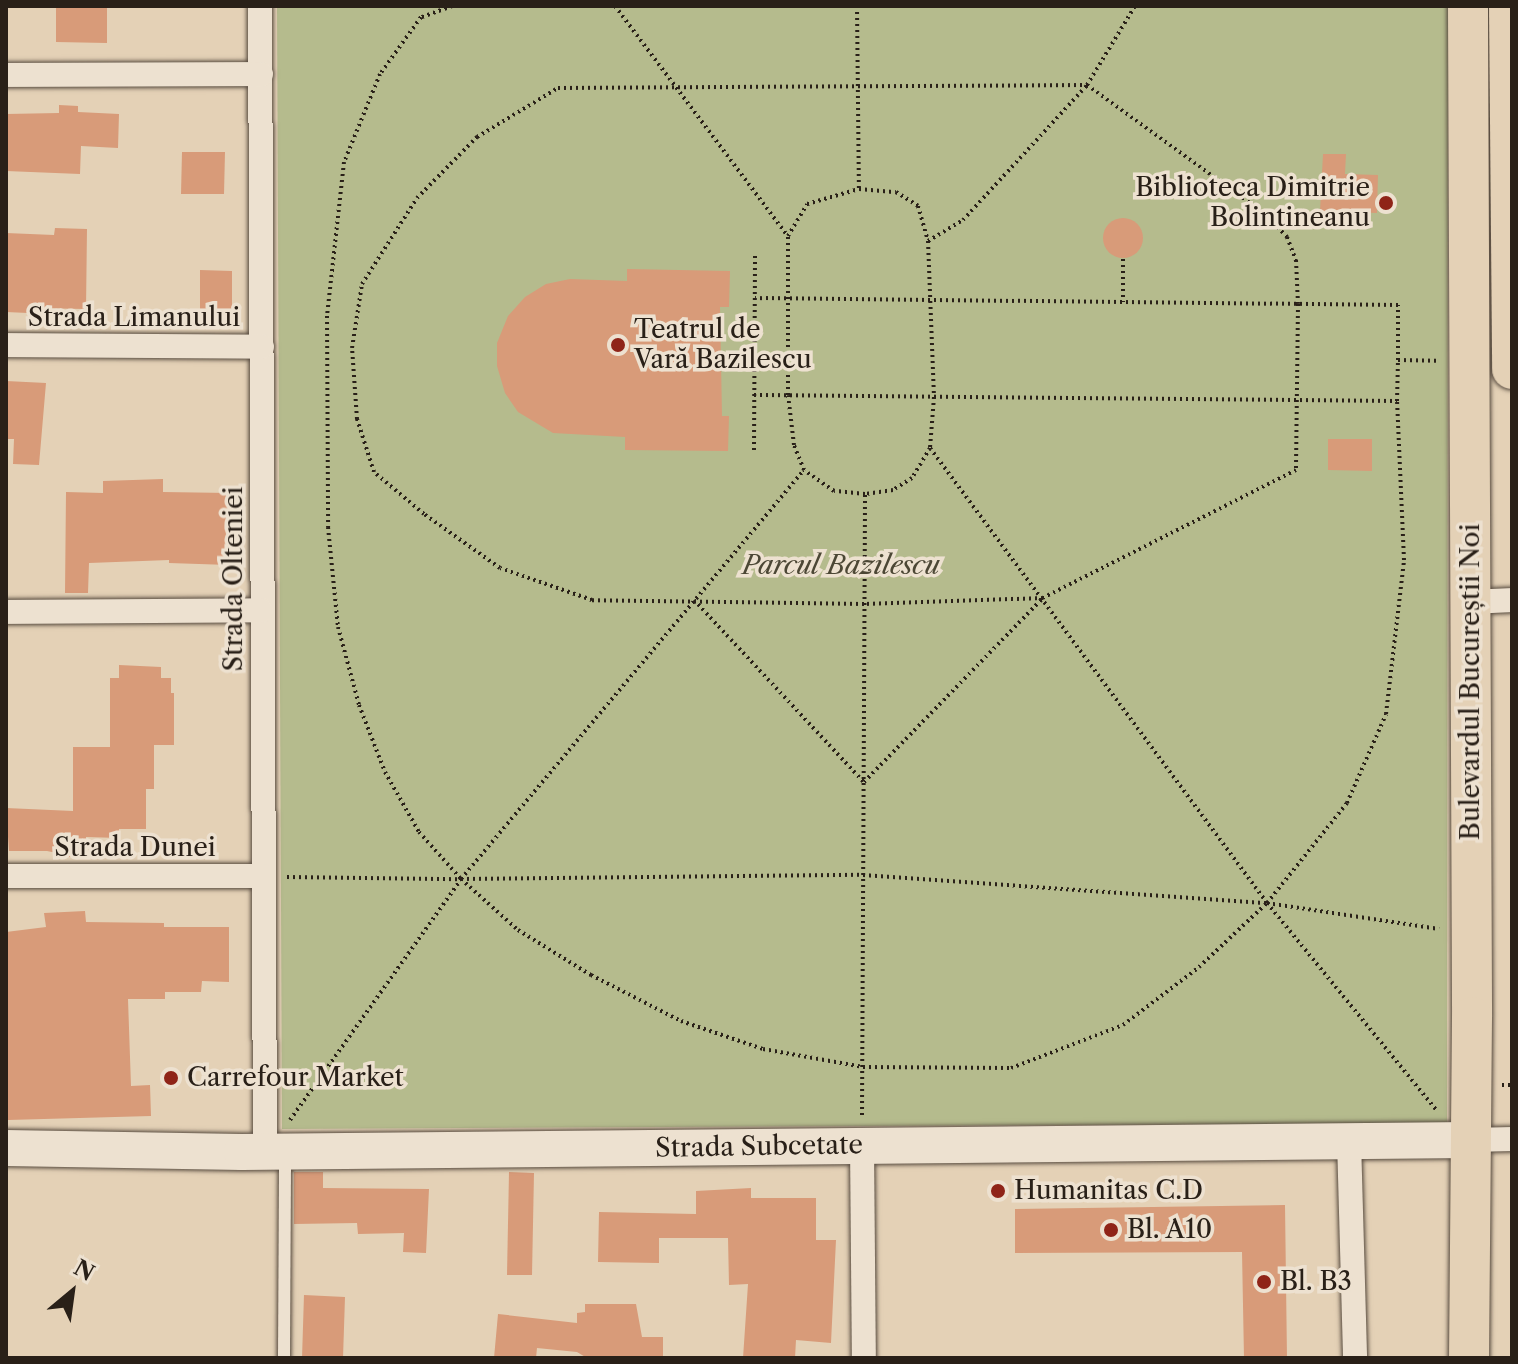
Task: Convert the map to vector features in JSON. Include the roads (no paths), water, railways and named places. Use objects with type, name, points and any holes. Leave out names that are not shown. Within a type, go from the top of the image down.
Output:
[{"type":"main road","name":"Bulevardul Bucureștii Noi","points":[[1468,6],[1471,602],[1469,1358]]},
{"type":"main road","points":[[1509,6],[1512,369]]},
{"type":"street","name":"Strada Olteniei","points":[[260,6],[264,876],[279,1142]]},
{"type":"street","points":[[1468,73],[1511,72]]},
{"type":"street","points":[[6,75],[261,74]]},
{"type":"street","name":"Strada Limanului","points":[[6,345],[262,347]]},
{"type":"street","points":[[1471,602],[1512,600]]},
{"type":"street","points":[[6,612],[261,610]]},
{"type":"street","name":"Strada Dunei","points":[[6,876],[264,876]]},
{"type":"street","points":[[862,1132],[864,1358]]},
{"type":"street","name":"Strada Subcetate","points":[[6,1148],[862,1132],[1349,1140],[1512,1139]]},
{"type":"street","points":[[1349,1140],[1355,1358]]},
{"type":"lane","points":[[279,1142],[284,1358]]},
{"type":"place","name":"Biblioteca Dimitrie Bolintineanu","points":[[1386,203]]},
{"type":"place","name":"Teatrul de Vară Bazilescu","points":[[618,345]]},
{"type":"place","name":"Carrefour Market","points":[[171,1078]]},
{"type":"place","name":"Humanitas C.D","points":[[998,1191]]},
{"type":"place","name":"Bl. A10","points":[[1111,1230]]},
{"type":"place","name":"Bl. B3","points":[[1264,1282]]},
{"type":"park label","name":"Parcul Bazilescu","points":[[841,566]]}]
